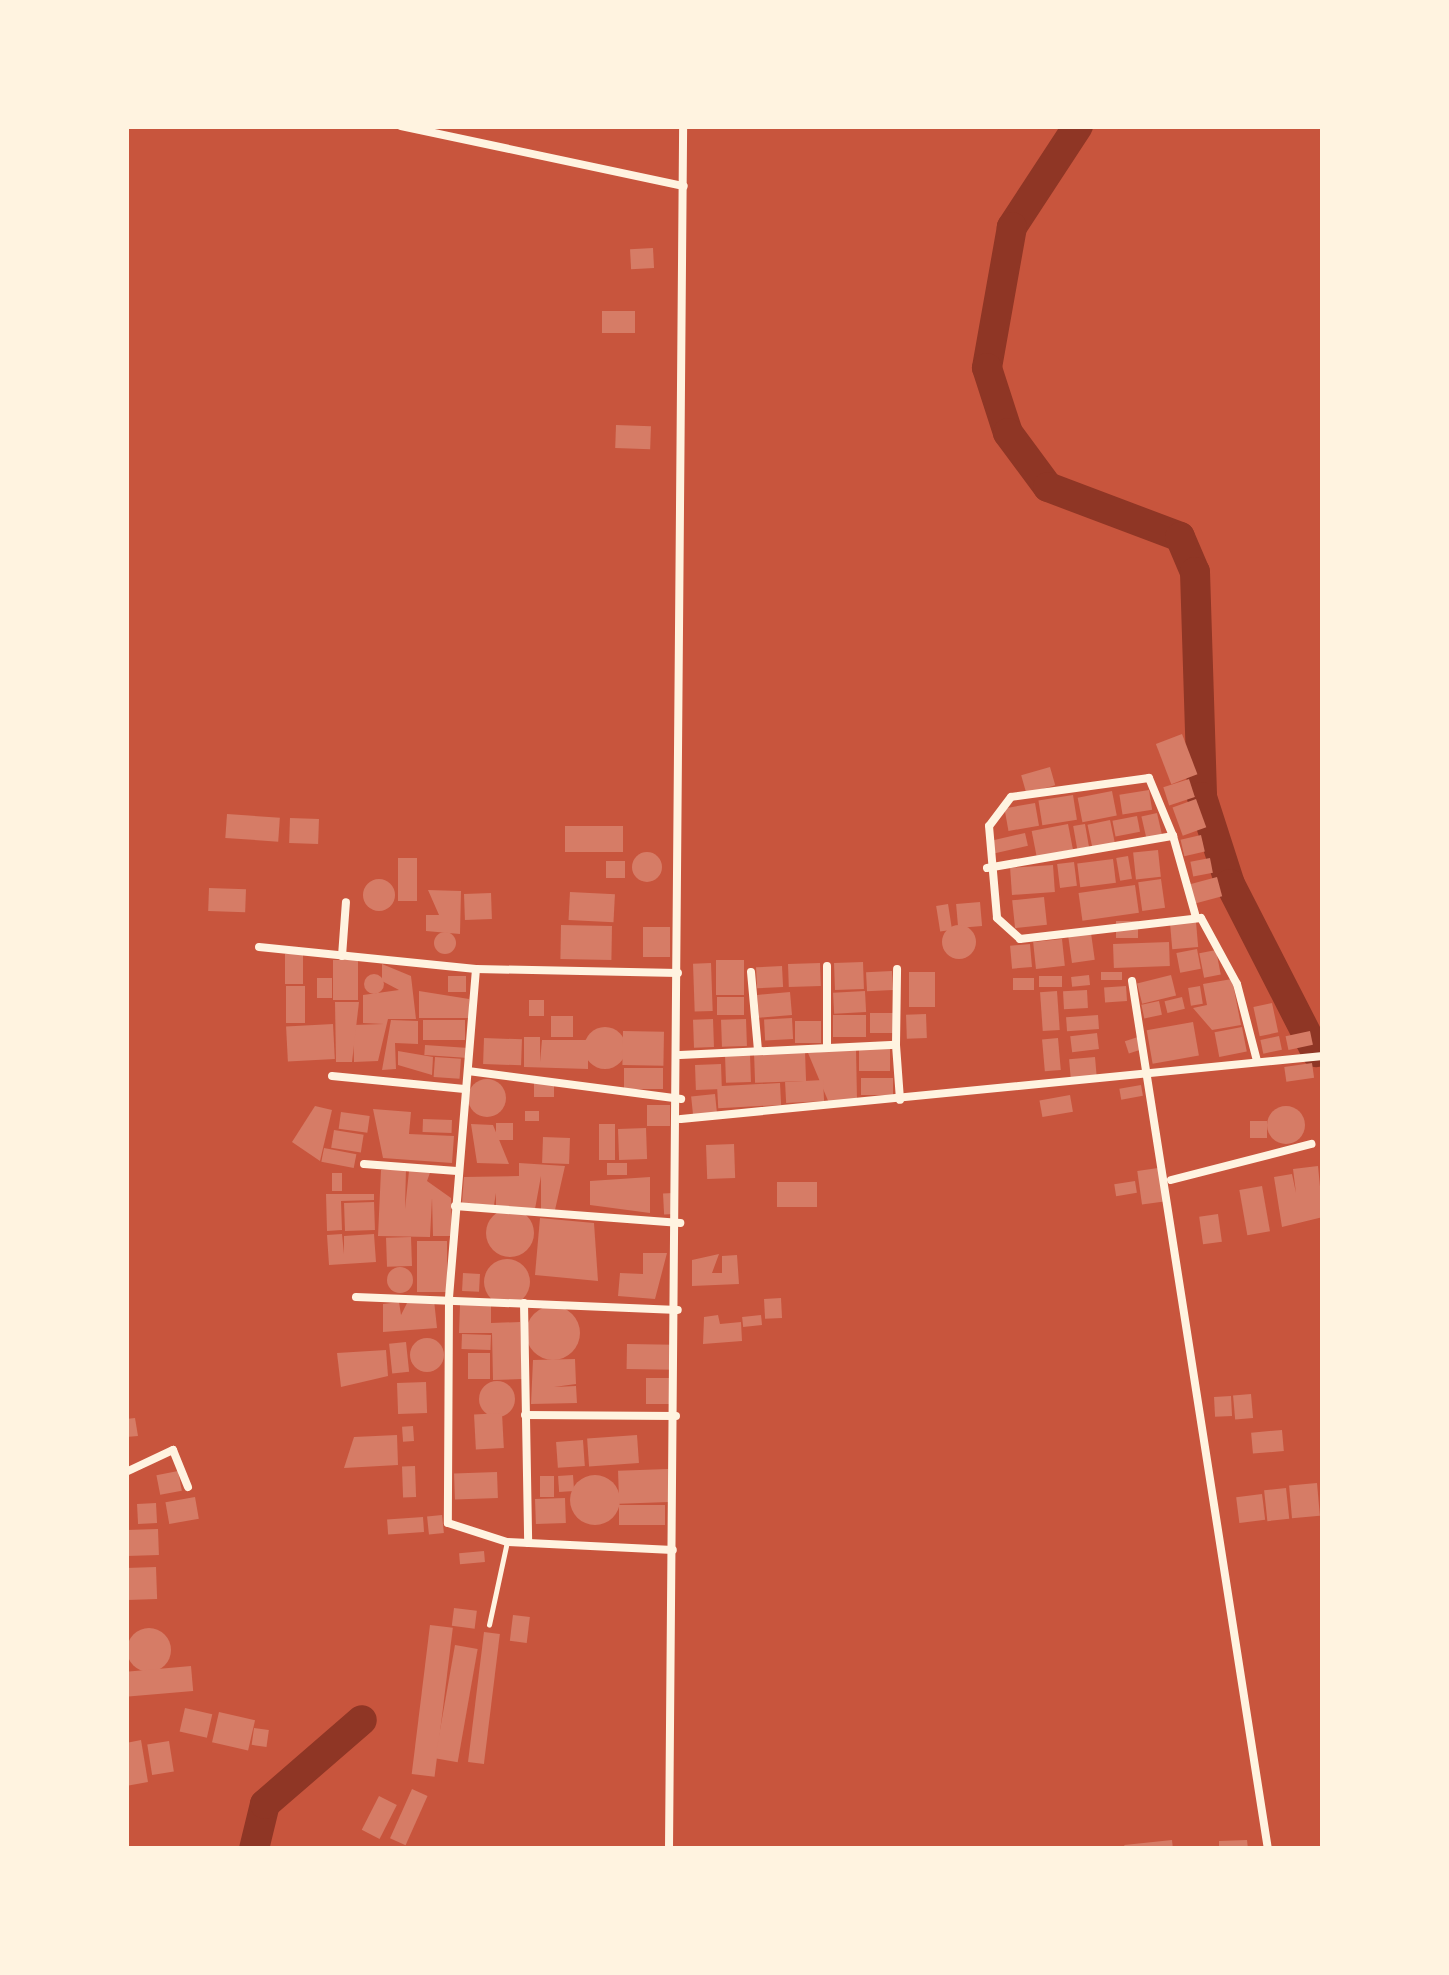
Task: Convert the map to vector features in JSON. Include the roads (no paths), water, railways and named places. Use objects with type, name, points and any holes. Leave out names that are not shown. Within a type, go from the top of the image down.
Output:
[{"type":"street","points":[[401,126],[684,186]]},
{"type":"street","points":[[669,1849],[681,1118],[683,126]]},
{"type":"street","points":[[1196,914],[1012,938],[987,868],[989,826],[1018,795],[1149,778],[1174,836],[1196,914],[1224,952],[1257,1061]]},
{"type":"street","points":[[987,868],[1174,836]]},
{"type":"street","points":[[342,956],[346,902]]},
{"type":"street","points":[[259,947],[476,969],[679,974]]},
{"type":"street","points":[[827,966],[827,1048]]},
{"type":"street","points":[[476,969],[449,1300],[446,1514],[460,1532],[507,1542],[673,1550]]},
{"type":"street","points":[[897,969],[901,1100]]},
{"type":"street","points":[[751,972],[758,1050]]},
{"type":"street","points":[[1132,981],[1171,1180],[1268,1849]]},
{"type":"street","points":[[680,1054],[896,1045]]},
{"type":"street","points":[[681,1118],[1323,1056]]},
{"type":"street","points":[[468,1071],[681,1099]]},
{"type":"street","points":[[332,1076],[464,1089]]},
{"type":"street","points":[[1171,1180],[1311,1144]]},
{"type":"street","points":[[364,1164],[457,1171]]},
{"type":"street","points":[[455,1206],[680,1222]]},
{"type":"street","points":[[356,1297],[678,1310]]},
{"type":"street","points":[[524,1303],[528,1543]]},
{"type":"street","points":[[526,1415],[676,1416]]},
{"type":"street","points":[[126,1472],[173,1450],[188,1487]]},
{"type":"lane","points":[[489,1625],[507,1542]]},
{"type":"waterway","points":[[1078,126],[1012,227],[987,368],[1008,433],[1048,487],[1180,537],[1195,572],[1202,797],[1230,884],[1316,1052]]},
{"type":"waterway","points":[[254,1849],[265,1804],[362,1720]]}]
